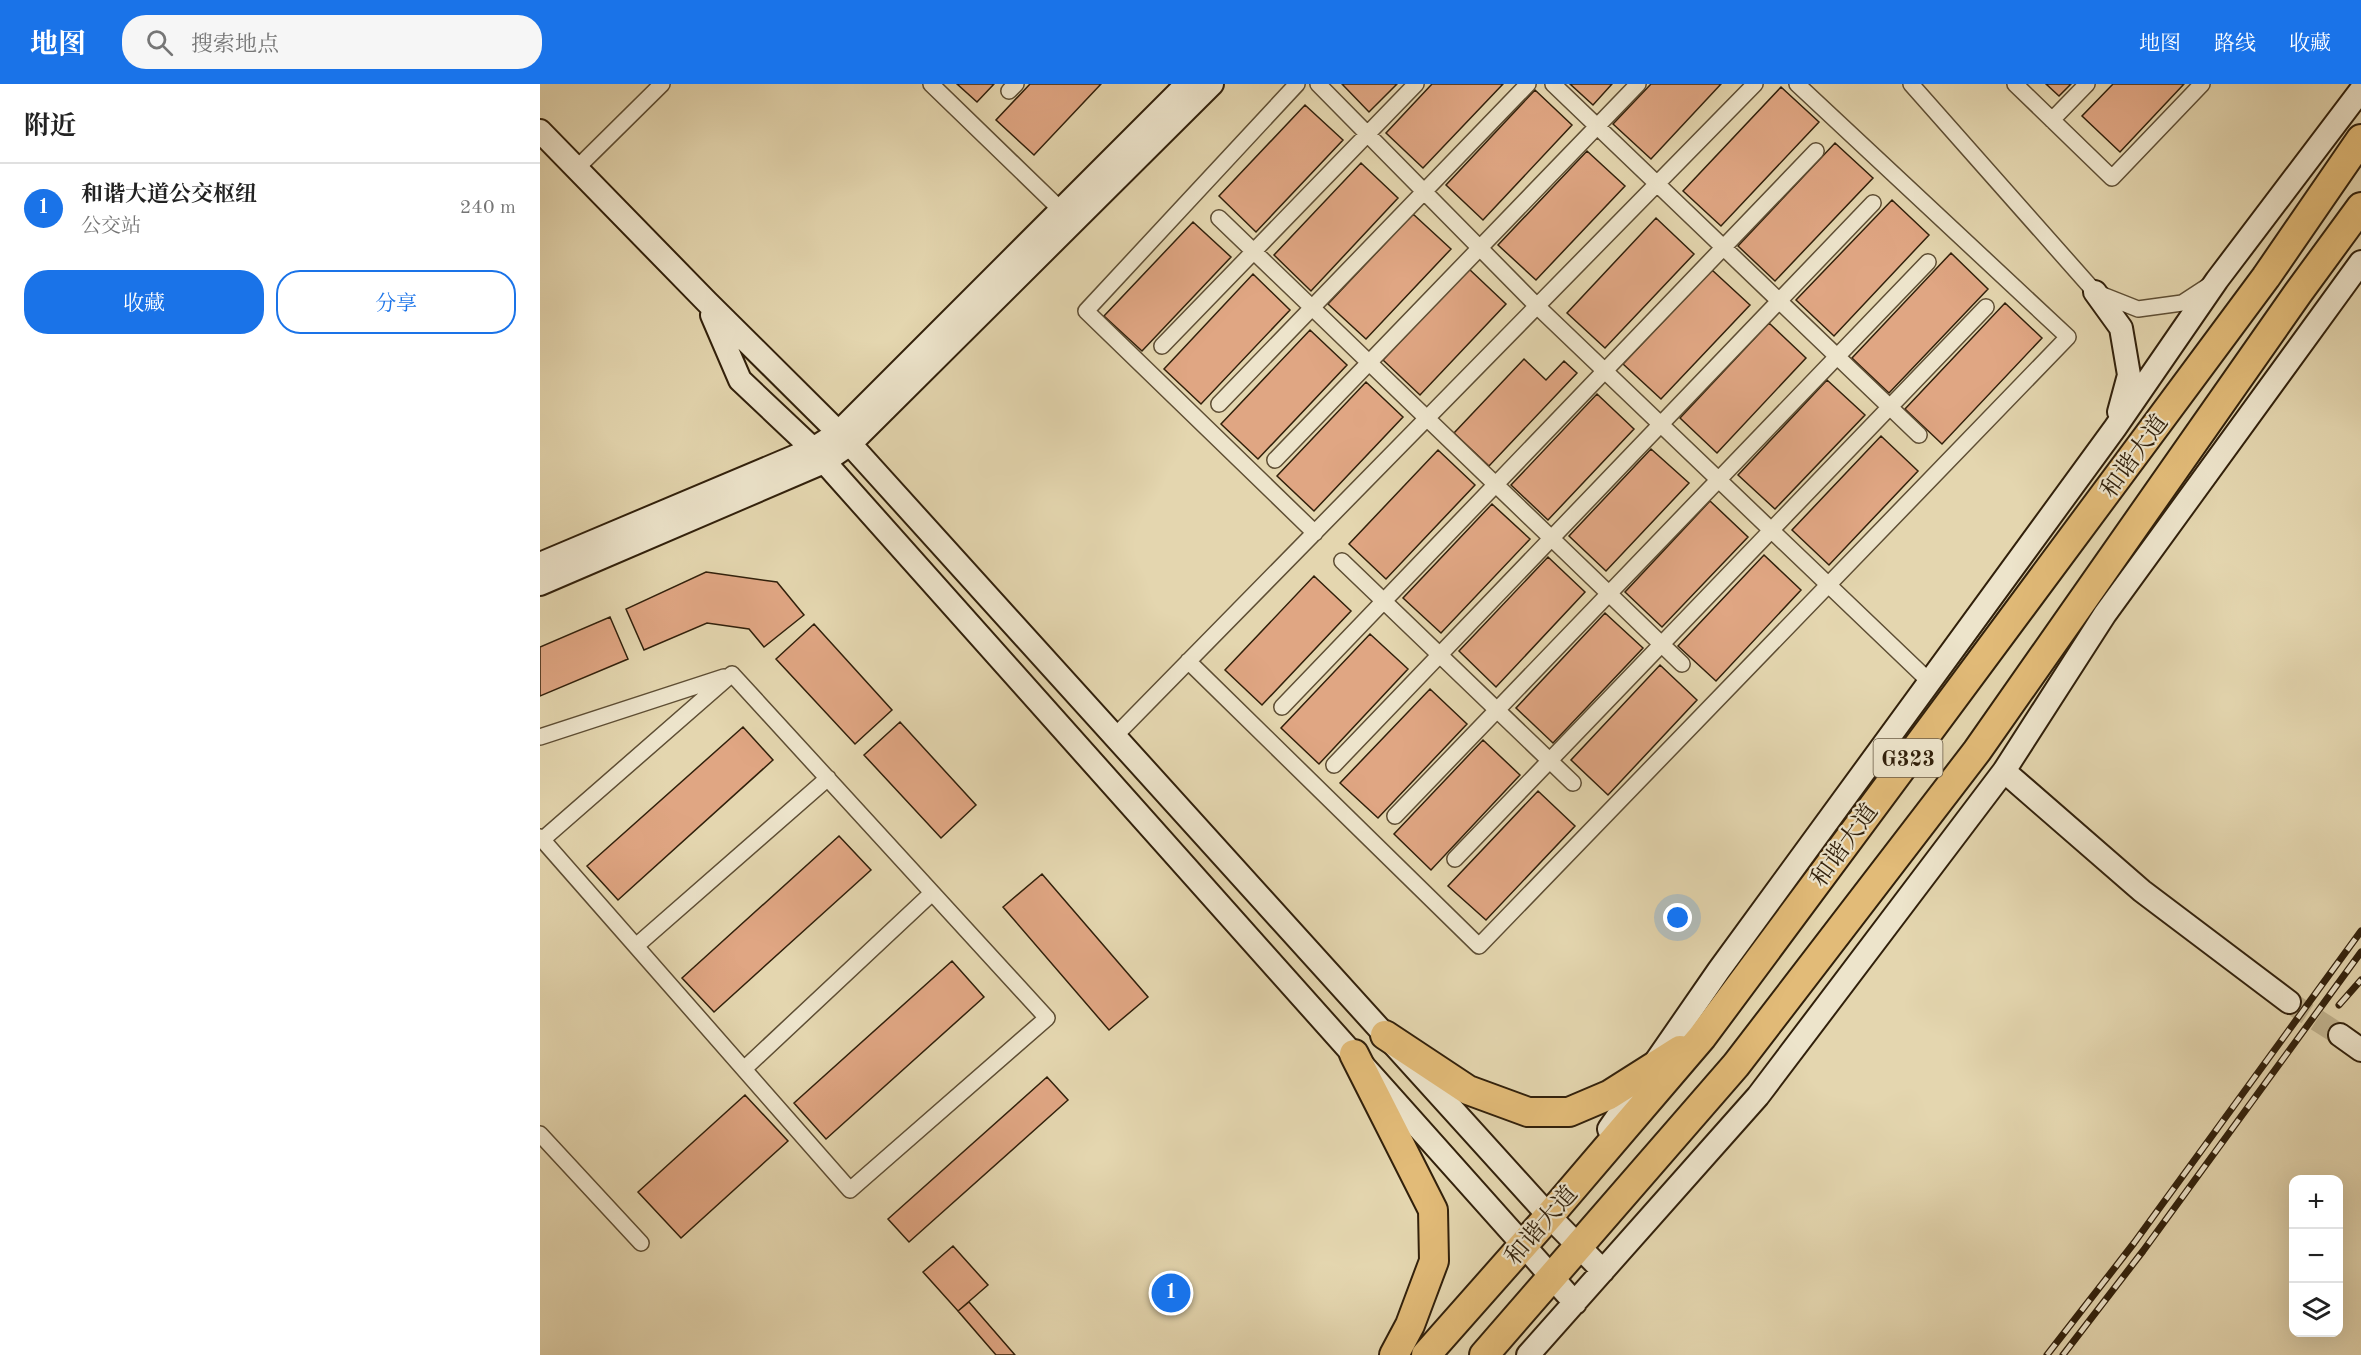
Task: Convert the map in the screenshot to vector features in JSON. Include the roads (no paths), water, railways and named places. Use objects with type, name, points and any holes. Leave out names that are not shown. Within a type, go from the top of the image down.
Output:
[{"type":"highway","name":"和谐大道","points":[[1426,1355],[1524,1245],[1702,1037],[2266,277],[2361,139]]},
{"type":"highway","name":"和谐大道","points":[[1484,1355],[1736,1065],[1977,751],[2361,207]]},
{"type":"highway","points":[[1385,1035],[1468,1090],[1528,1112],[1569,1112],[1609,1095],[1702,1037]]},
{"type":"highway","points":[[1354,1054],[1433,1210],[1434,1261],[1410,1325],[1394,1355]]},
{"type":"street","points":[[577,168],[662,84]]},
{"type":"street","points":[[931,84],[1061,210]]},
{"type":"street","points":[[844,438],[1061,210],[1187,84]]},
{"type":"street","points":[[540,584],[818,455],[844,438],[1212,84]]},
{"type":"street","points":[[1297,84],[1086,311],[1315,533]]},
{"type":"street","points":[[1318,84],[1538,307],[1930,682]]},
{"type":"street","points":[[1162,346],[1416,84]]},
{"type":"street","points":[[1219,404],[1528,84]]},
{"type":"street","points":[[1553,84],[1919,435]]},
{"type":"street","points":[[1275,460],[1638,84]]},
{"type":"street","points":[[1114,736],[1755,84]]},
{"type":"street","points":[[1188,661],[1479,946],[2068,337],[1797,84]]},
{"type":"street","points":[[1911,84],[2095,292],[2121,328],[2128,375],[2115,428]]},
{"type":"street","points":[[2015,84],[2112,178],[2202,84]]},
{"type":"street","points":[[2052,120],[2087,84]]},
{"type":"street","points":[[1549,1216],[1719,970],[2115,428],[2217,280],[2361,90]]},
{"type":"street","points":[[540,131],[844,438],[1549,1216],[1603,1271]]},
{"type":"street","points":[[1282,707],[1816,150]]},
{"type":"street","points":[[1334,765],[1873,203]]},
{"type":"street","points":[[1219,218],[1682,664]]},
{"type":"street","points":[[1395,816],[1928,262]]},
{"type":"street","points":[[1528,1355],[1758,1096],[2004,771],[2105,614],[2361,262]]},
{"type":"street","points":[[2095,292],[2138,309],[2182,303],[2217,280]]},
{"type":"street","points":[[707,302],[740,380],[818,455],[1575,1303]]},
{"type":"street","points":[[1455,859],[1986,307]]},
{"type":"street","points":[[540,564],[818,455]]},
{"type":"street","points":[[1342,561],[1573,783]]},
{"type":"street","points":[[540,737],[732,674]]},
{"type":"street","points":[[732,674],[1047,1018],[850,1190],[541,839],[732,674]]},
{"type":"street","points":[[2004,771],[2142,891],[2289,1002]]},
{"type":"street","points":[[636,946],[828,778]]},
{"type":"street","points":[[744,1069],[932,893]]},
{"type":"street","points":[[2340,1035],[2361,1050]]},
{"type":"street","points":[[540,1134],[641,1243]]},
{"type":"street","points":[[1414,1355],[1524,1245]]},
{"type":"tunnel","points":[[2289,1002],[2340,1035]]},
{"type":"railway","points":[[2047,1355],[2134,1243],[2361,931]]},
{"type":"railway","points":[[2063,1355],[2143,1251],[2361,952]]},
{"type":"railway","points":[[2339,1005],[2361,980]]},
{"type":"place","name":"和谐大道公交枢纽","points":[[1171,1293]]}]
